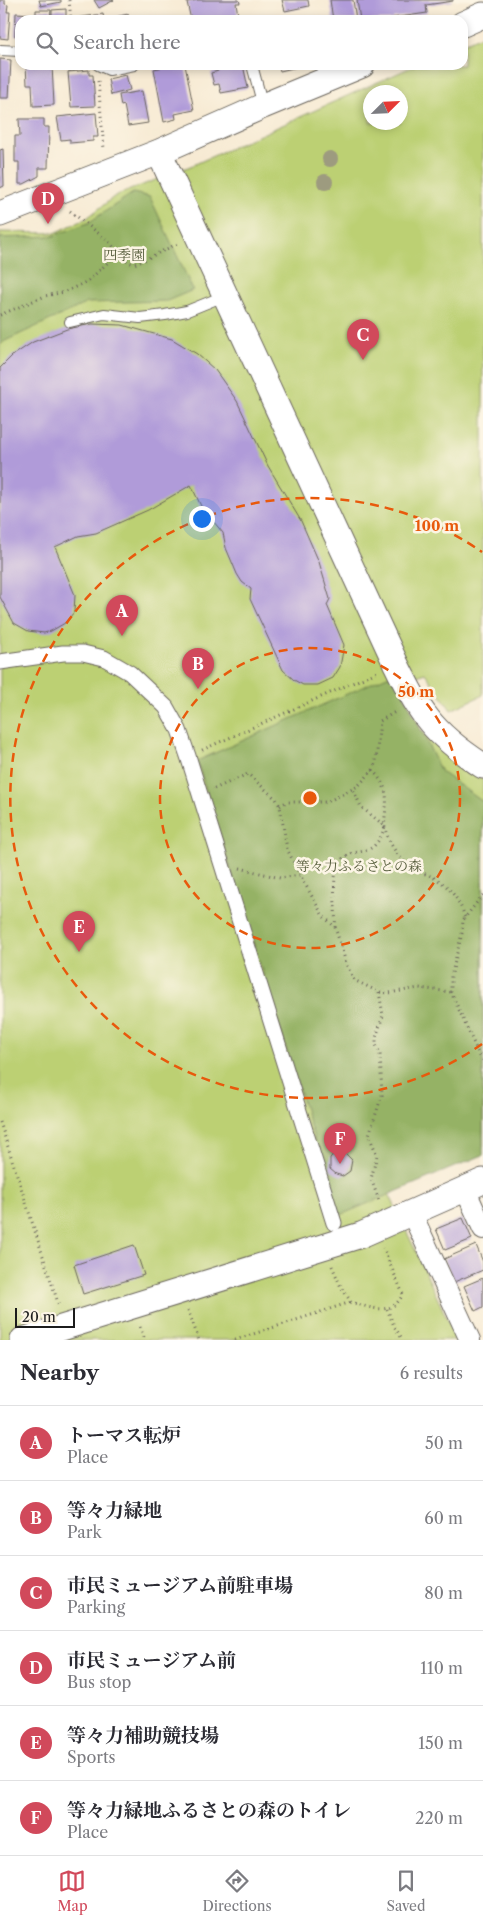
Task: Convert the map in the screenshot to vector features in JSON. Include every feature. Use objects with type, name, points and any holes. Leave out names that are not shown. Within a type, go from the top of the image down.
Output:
[{"type":"street","points":[[0,214],[159,152],[350,70]]},
{"type":"street","points":[[159,152],[396,664],[427,719],[457,749],[483,766]]},
{"type":"street","points":[[0,662],[63,653],[104,658],[130,673],[166,707],[179,730],[188,756],[334,1223]]},
{"type":"street","points":[[23,1340],[361,1235],[474,1185],[483,1229]]},
{"type":"street","points":[[412,1214],[470,1340]]},
{"type":"lane","points":[[0,50],[15,52]]},
{"type":"lane","points":[[253,70],[263,106]]},
{"type":"lane","points":[[70,322],[104,314],[140,318],[165,315],[187,311],[226,295]]},
{"type":"path","points":[[69,0],[70,15]]},
{"type":"path","points":[[98,70],[104,155]]},
{"type":"path","points":[[50,195],[107,240],[128,262],[134,264],[198,235]]},
{"type":"path","points":[[0,315],[45,296],[65,292],[88,281],[118,253]]},
{"type":"path","points":[[188,756],[396,664]]},
{"type":"path","points":[[280,806],[286,802],[327,802],[352,789],[373,770],[376,761],[380,721],[395,712]]},
{"type":"path","points":[[373,770],[385,788],[387,800],[385,826],[381,840],[372,848],[344,858],[339,864],[335,884],[334,899],[337,913],[335,927],[347,966],[354,980],[379,992],[389,993],[419,988],[451,992]]},
{"type":"path","points":[[200,795],[248,774],[276,799],[280,806],[287,848],[324,916],[335,927]]},
{"type":"path","points":[[352,789],[361,807],[385,826],[400,858],[415,871],[437,879],[446,886],[458,902],[465,917]]},
{"type":"path","points":[[225,874],[237,868],[280,878],[300,875]]},
{"type":"path","points":[[483,895],[465,917],[451,977],[451,992],[483,1060]]},
{"type":"path","points":[[379,992],[383,1015],[376,1038],[376,1045],[380,1053],[382,1095],[369,1136],[377,1155],[371,1179],[380,1204]]},
{"type":"path","points":[[0,1122],[61,1311]]},
{"type":"path","points":[[235,1340],[351,1302],[371,1308],[387,1309],[399,1302],[403,1294],[381,1242]]},
{"type":"path","points":[[330,1262],[341,1287],[351,1302]]},
{"type":"path","points":[[186,1305],[199,1340]]},
{"type":"path","points":[[387,1309],[394,1326],[404,1340]]},
{"type":"path","points":[[138,1321],[145,1340]]},
{"type":"green space","points":[[483,35],[483,695],[451,710],[425,673],[394,684],[419,728],[452,760],[483,779],[483,1146],[386,1187],[457,1340],[0,1340],[0,232],[55,233],[87,218],[115,196],[193,165],[363,89],[363,130],[408,130],[408,85],[371,85],[405,70],[468,70],[468,42]]},
{"type":"green space","name":"四季園","points":[[133,193],[150,197],[193,290],[167,301],[87,303],[0,345],[0,238],[53,236],[88,223]]},
{"type":"green space","name":"等々力ふるさとの森","points":[[394,673],[441,772],[483,802],[483,1155],[338,1216],[197,761]]},
{"type":"building","points":[[0,0],[5,0],[5,4],[8,5],[7,12],[10,12],[8,39],[0,38]]},
{"type":"building","points":[[39,0],[61,0],[61,2],[41,6]]},
{"type":"building","points":[[94,0],[114,0],[99,8]]},
{"type":"building","points":[[198,0],[239,0],[240,3],[236,3],[238,15],[190,15],[187,2]]},
{"type":"building","points":[[282,0],[308,0],[309,6],[285,11]]},
{"type":"building","points":[[330,0],[353,0],[355,15],[332,15]]},
{"type":"building","points":[[357,0],[453,0],[426,5],[427,13],[413,15],[359,15]]},
{"type":"building","points":[[66,9],[66,15],[52,15],[52,10]]},
{"type":"building","points":[[36,10],[51,10],[50,15],[36,15]]},
{"type":"building","points":[[16,13],[32,14],[32,15],[16,15]]},
{"type":"building","points":[[0,59],[11,60],[9,98],[0,98]]},
{"type":"building","points":[[26,70],[52,70],[54,105],[33,106],[32,84],[27,84]]},
{"type":"building","points":[[89,70],[89,75],[93,75],[95,106],[71,107],[68,72]]},
{"type":"building","points":[[154,70],[186,70],[194,110],[175,114],[176,119],[164,122]]},
{"type":"building","points":[[244,70],[248,88],[221,93],[219,84],[214,85],[211,73]]},
{"type":"building","points":[[126,75],[130,90],[111,95],[108,79]]},
{"type":"building","points":[[142,91],[148,123],[128,126],[124,105],[121,106],[119,95]]},
{"type":"building","points":[[96,113],[98,137],[93,137],[93,141],[70,143],[70,139],[61,140],[57,117]]},
{"type":"building","points":[[19,119],[44,119],[44,127],[49,127],[48,168],[39,168],[39,176],[24,184],[19,184],[19,162],[15,162],[15,136],[20,136]]},
{"type":"building","points":[[3,149],[4,186],[0,188],[0,150]]},
{"type":"building","points":[[92,324],[122,325],[172,339],[197,354],[215,370],[237,401],[268,466],[301,521],[319,562],[330,599],[327,605],[344,645],[340,667],[333,678],[318,685],[303,685],[283,670],[250,599],[251,589],[242,582],[237,574],[226,548],[223,533],[213,521],[209,523],[191,485],[148,510],[96,533],[78,536],[55,547],[75,595],[74,612],[65,623],[44,633],[28,631],[14,623],[0,597],[0,368],[12,356],[33,342],[67,329]]},
{"type":"building","points":[[336,1151],[344,1152],[352,1160],[350,1171],[343,1176],[336,1174],[330,1169],[330,1158]]},
{"type":"building","points":[[463,1218],[472,1239],[445,1250],[436,1229]]},
{"type":"building","points":[[134,1245],[144,1275],[83,1294],[74,1265]]},
{"type":"building","points":[[476,1245],[483,1262],[483,1270],[454,1282],[444,1259]]},
{"type":"building","points":[[483,1278],[483,1307],[475,1311],[464,1286]]},
{"type":"place","name":"市民ミュージアム前","points":[[48,224]]},
{"type":"place","name":"市民ミュージアム前駐車場","points":[[363,360]]},
{"type":"place","name":"トーマス転炉","points":[[122,636]]},
{"type":"place","name":"等々力緑地","points":[[198,689]]},
{"type":"place","name":"等々力補助競技場","points":[[79,952]]},
{"type":"place","name":"等々力緑地ふるさとの森のトイレ","points":[[340,1164]]}]
